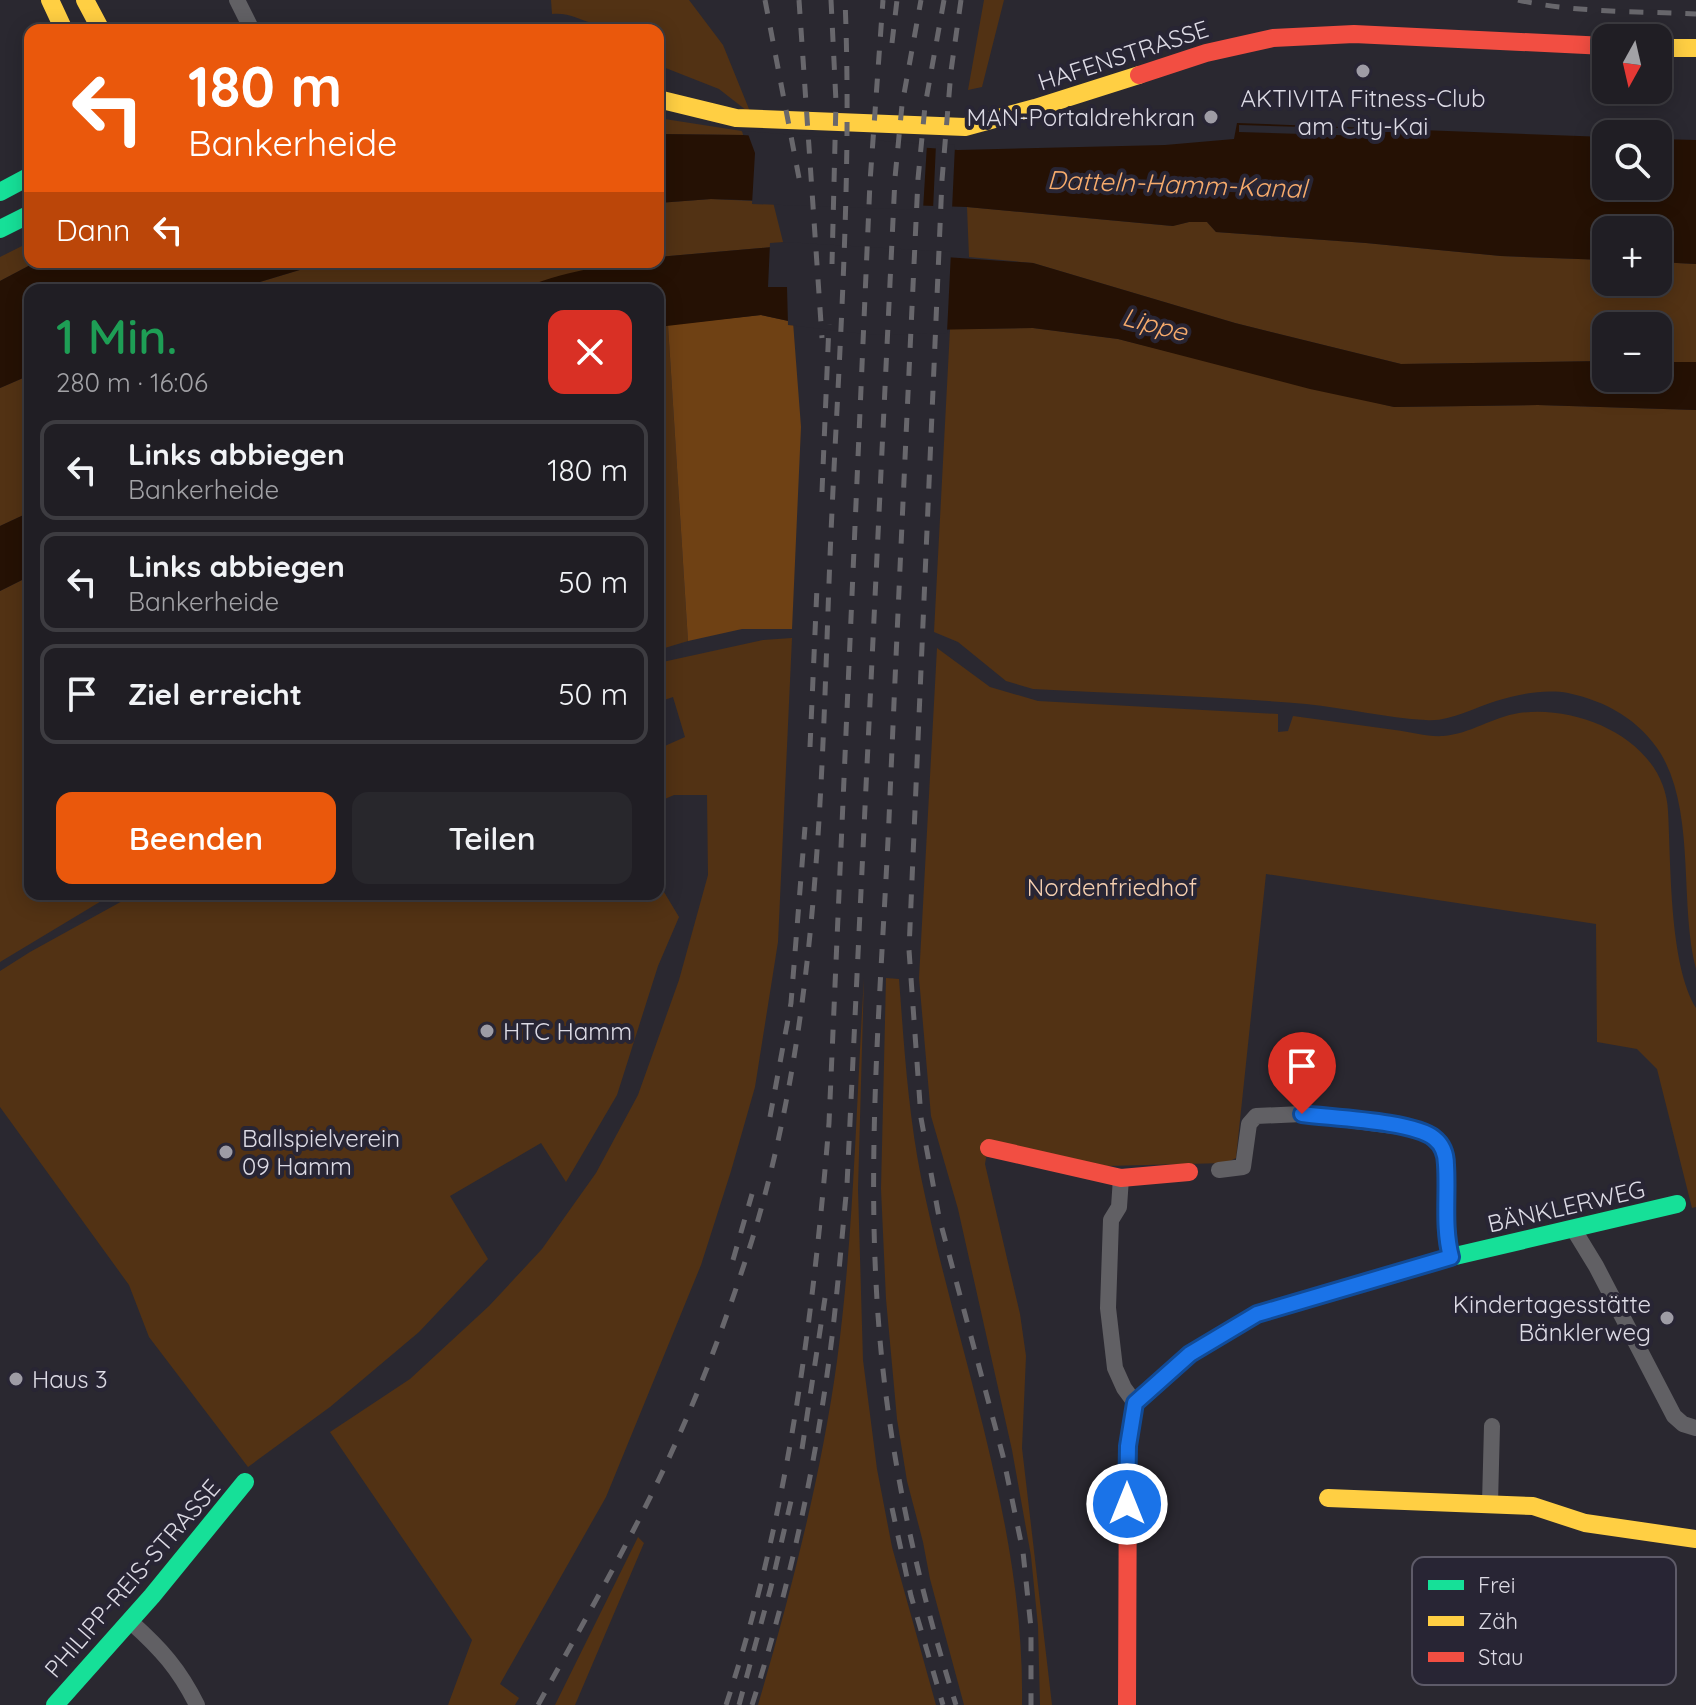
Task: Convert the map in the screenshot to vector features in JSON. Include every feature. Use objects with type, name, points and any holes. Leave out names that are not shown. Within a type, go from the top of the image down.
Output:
[{"type":"street","points":[[50,0],[61,24]]},
{"type":"street","points":[[85,0],[98,24]]},
{"type":"street","points":[[237,0],[249,24]]},
{"type":"street","name":"HAFENSTRASSE","points":[[664,100],[736,118],[965,127],[1206,53],[1273,38],[1354,34],[1592,45]]},
{"type":"street","points":[[1672,48],[1696,48]]},
{"type":"street","points":[[0,192],[24,177]]},
{"type":"street","points":[[0,229],[24,217]]},
{"type":"street","points":[[1219,1170],[1243,1167],[1249,1124],[1256,1116],[1302,1114],[1417,1129],[1432,1136],[1445,1153],[1447,1230],[1451,1257]]},
{"type":"street","points":[[989,1148],[1121,1178],[1189,1172]]},
{"type":"street","points":[[1121,1178],[1119,1207],[1111,1220],[1108,1308],[1115,1368],[1135,1403],[1128,1446],[1127,1705]]},
{"type":"street","name":"BÄNKLERWEG","points":[[1135,1403],[1190,1354],[1257,1314],[1451,1257],[1677,1204]]},
{"type":"street","points":[[1574,1230],[1674,1416],[1683,1424],[1696,1428]]},
{"type":"street","points":[[1490,1503],[1492,1426]]},
{"type":"street","name":"PHILIPP-REIS-STRASSE","points":[[55,1705],[132,1623],[245,1482]]},
{"type":"street","points":[[1328,1498],[1533,1506],[1585,1523],[1696,1539]]},
{"type":"street","points":[[132,1623],[179,1670],[197,1705]]},
{"type":"green space","points":[[551,0],[689,0],[723,45],[751,114],[719,89],[664,67],[664,24],[595,24],[569,15],[552,14]]},
{"type":"green space","points":[[984,0],[1004,0],[982,87],[968,90]]},
{"type":"green space","points":[[664,119],[742,131],[743,135],[664,134]]},
{"type":"green space","points":[[711,199],[773,202],[784,246],[664,256],[664,203]]},
{"type":"green space","points":[[967,207],[1172,226],[1207,222],[1216,232],[1501,256],[1592,259],[1592,296],[1672,296],[1672,263],[1696,264],[1696,362],[1672,362],[1672,312],[1592,312],[1592,361],[1401,364],[1235,323],[1033,263],[969,257]]},
{"type":"green space","points":[[24,245],[25,268],[0,281],[0,257]]},
{"type":"green space","points":[[306,268],[598,268],[533,284],[253,284]]},
{"type":"green space","points":[[664,325],[668,325],[688,641],[664,648]]},
{"type":"green space","points":[[1033,328],[1118,339],[1394,407],[1538,405],[1696,410],[1696,969],[1688,916],[1683,831],[1672,778],[1661,754],[1643,731],[1621,714],[1596,701],[1559,692],[1522,694],[1453,717],[1426,720],[1272,701],[1033,689],[1006,681],[958,642],[934,632],[950,329]]},
{"type":"green space","points":[[24,378],[24,515],[0,526],[0,388]]},
{"type":"green space","points":[[24,579],[24,900],[103,900],[0,962],[0,591]]},
{"type":"green space","points":[[792,638],[778,942],[755,1087],[731,1171],[701,1265],[606,1497],[500,1684],[519,1698],[515,1705],[448,1705],[472,1640],[330,1432],[410,1379],[489,1306],[542,1249],[596,1173],[638,1095],[679,980],[708,875],[707,795],[674,795],[664,799],[664,746],[685,737],[673,697],[664,700],[664,662],[763,640]]},
{"type":"green space","name":"Nordenfriedhof","points":[[937,648],[990,687],[1038,701],[1278,714],[1278,732],[1288,731],[1293,716],[1443,736],[1519,713],[1568,715],[1593,722],[1636,747],[1652,765],[1663,787],[1668,811],[1676,940],[1687,989],[1696,1008],[1696,1207],[1692,1208],[1657,1069],[1637,1049],[1597,1042],[1596,924],[1266,874],[1236,1158],[1226,1163],[1106,1166],[989,1140],[985,1164],[1020,1314],[1026,1356],[1022,1448],[1052,1705],[1040,1705],[1038,1626],[1031,1556],[1012,1450],[958,1209],[931,1116],[919,978]]},
{"type":"green space","name":"Ballspielverein 09 Hamm","points":[[664,892],[679,917],[658,966],[617,1095],[566,1182],[541,1143],[450,1196],[488,1259],[419,1332],[330,1407],[248,1467],[149,1337],[129,1285],[0,1107],[0,971],[124,900],[664,900]]},
{"type":"green space","points":[[864,978],[858,1189],[863,1360],[877,1469],[892,1547],[936,1705],[758,1705],[804,1534],[823,1448],[837,1361],[851,1217]]},
{"type":"green space","points":[[886,978],[899,979],[910,1103],[921,1177],[1001,1505],[1013,1571],[1020,1638],[1022,1705],[964,1705],[907,1481],[897,1419],[886,1299],[881,1189]]},
{"type":"green space","points":[[638,1537],[644,1543],[575,1705],[555,1705]]},
{"type":"shaded area","points":[[761,315],[793,322],[801,427],[792,629],[742,629],[688,641],[668,325]]},
{"type":"water","name":"Datteln-Hamm-Kanal","points":[[1237,123],[1592,136],[1592,200],[1672,200],[1672,139],[1696,140],[1696,264],[1672,263],[1672,216],[1592,216],[1592,259],[1501,256],[1216,232],[1207,222],[1173,226],[967,207],[711,199],[664,203],[664,134],[743,135],[958,150],[1165,145],[1234,139]]},
{"type":"water","name":"Lippe","points":[[784,246],[1033,263],[1235,323],[1401,364],[1592,361],[1592,392],[1672,392],[1672,362],[1696,362],[1696,410],[1538,405],[1394,407],[1310,389],[1118,339],[1033,328],[873,331],[793,322],[761,315],[664,326],[664,284],[535,284],[594,268],[664,268],[664,256]]},
{"type":"water","points":[[25,268],[306,268],[253,284],[24,284],[24,378],[0,388],[0,281]]},
{"type":"water","points":[[24,515],[24,579],[0,591],[0,526]]},
{"type":"pier","points":[[1239,125],[1369,129],[1369,136],[1239,132]]},
{"type":"pier","points":[[741,131],[927,144],[923,210],[752,204],[755,153],[748,134]]},
{"type":"pier","points":[[936,144],[955,145],[952,210],[933,210]]},
{"type":"pier","points":[[770,243],[951,252],[947,333],[873,335],[788,325],[787,287],[768,287]]},
{"type":"railway","points":[[765,0],[799,178]]},
{"type":"railway","points":[[799,0],[822,338]]},
{"type":"railway","points":[[831,0],[836,102],[832,264]]},
{"type":"railway","points":[[538,1705],[645,1508],[698,1391],[752,1240],[774,1160],[790,1079],[812,914],[823,749],[843,292],[847,146],[845,0]]},
{"type":"railway","points":[[726,1705],[748,1634],[782,1490],[806,1344],[823,1197],[829,1123],[870,182],[883,0]]},
{"type":"railway","points":[[892,43],[897,0]]},
{"type":"railway","points":[[752,1705],[790,1569],[810,1476],[826,1383],[838,1280],[847,1185],[895,178],[902,105],[921,0]]},
{"type":"railway","points":[[944,0],[925,106],[918,179],[877,1050],[874,1224],[885,1389],[902,1496],[926,1601],[956,1705]]},
{"type":"railway","points":[[961,0],[951,71],[942,180],[909,950],[921,1118],[939,1217],[1003,1456],[1023,1552],[1031,1628],[1031,1705]]},
{"type":"railway","points":[[1518,0],[1584,9],[1696,14]]},
{"type":"railway","points":[[822,492],[829,324]]},
{"type":"railway","points":[[810,747],[817,587]]},
{"type":"railway","points":[[770,1117],[791,1003],[805,827]]},
{"type":"railway","points":[[733,1260],[752,1194]]},
{"type":"railway","points":[[802,1449],[825,1298]]},
{"type":"railway","points":[[739,1705],[794,1488]]},
{"type":"railway","points":[[892,1508],[911,1596],[943,1705]]},
{"type":"traffic: fast","points":[[0,192],[24,179]]},
{"type":"traffic: fast","points":[[0,229],[24,217]]},
{"type":"traffic: fast","points":[[1140,1399],[1190,1354],[1257,1314],[1451,1257],[1677,1204]]},
{"type":"traffic: fast","points":[[55,1705],[152,1596],[245,1482]]},
{"type":"traffic: slow","points":[[50,0],[61,24]]},
{"type":"traffic: slow","points":[[85,0],[98,24]]},
{"type":"traffic: slow","points":[[1672,48],[1696,48]]},
{"type":"traffic: slow","points":[[664,100],[736,118],[965,127],[1139,75]]},
{"type":"traffic: slow","points":[[1328,1498],[1533,1506],[1585,1523],[1696,1539]]},
{"type":"traffic: jam","points":[[1139,75],[1206,53],[1273,38],[1354,34],[1592,45]]},
{"type":"traffic: jam","points":[[989,1148],[1121,1178],[1189,1172]]},
{"type":"traffic: jam","points":[[1127,1705],[1128,1446],[1135,1403],[1140,1399]]},
{"type":"place","name":"AKTIVITA Fitness-Club am City-Kai","points":[[1363,71]]},
{"type":"place","name":"MAN-Portaldrehkran","points":[[1211,117]]},
{"type":"place","name":"HTC Hamm","points":[[487,1031]]},
{"type":"place","name":"Ballspielverein 09 Hamm","points":[[226,1152]]},
{"type":"place","name":"Kindertagesstätte Bänklerweg","points":[[1667,1318]]},
{"type":"place","name":"Haus 3","points":[[16,1379]]},
{"type":"route","points":[[1127,1504],[1128,1446],[1135,1403],[1190,1354],[1257,1314],[1451,1257],[1447,1230],[1445,1153],[1437,1140],[1417,1129],[1302,1114]]}]
